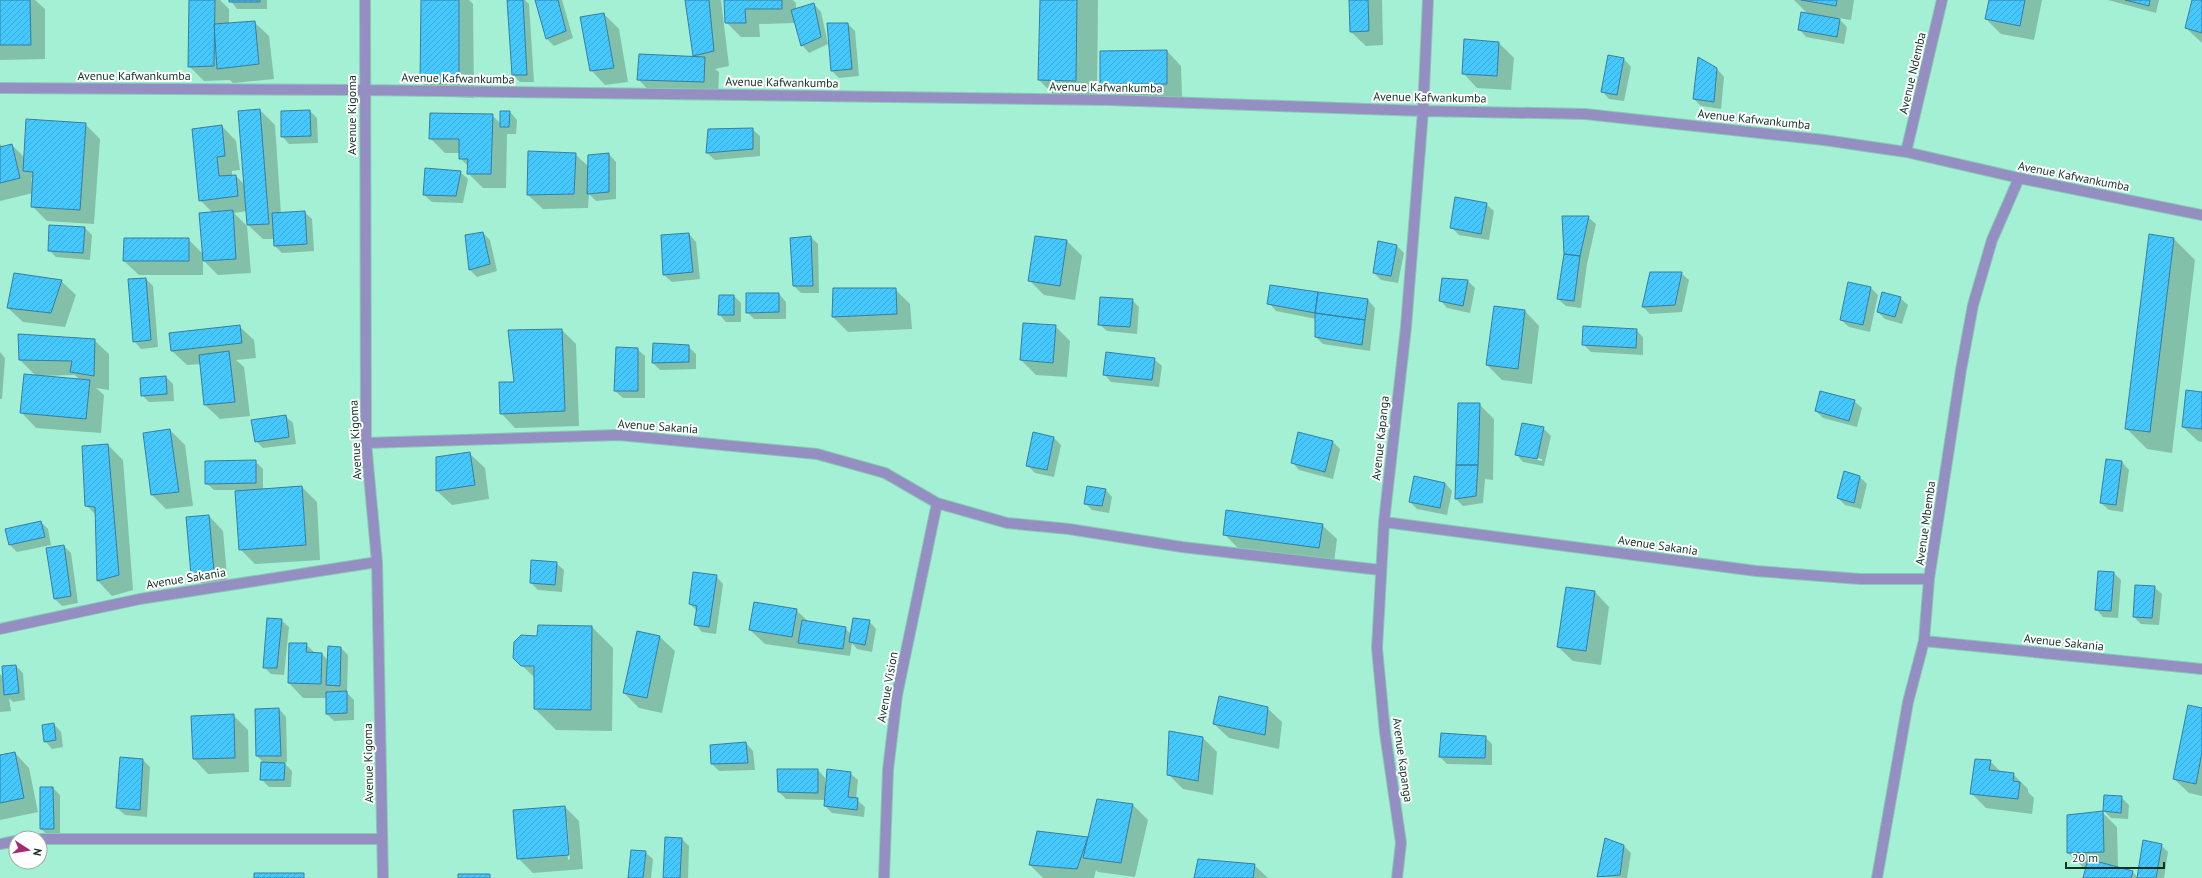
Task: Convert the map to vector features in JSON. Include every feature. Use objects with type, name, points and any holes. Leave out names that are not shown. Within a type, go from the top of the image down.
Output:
[{"type":"street","name":"Avenue Kigoma","points":[[365,0],[364,90],[366,443],[377,562],[383,878]]},
{"type":"street","name":"Avenue Kapanga","points":[[1397,878],[1401,843],[1385,733],[1377,648],[1380,570],[1384,522],[1406,327],[1423,111],[1428,0]]},
{"type":"street","name":"Avenue Ndemba","points":[[1906,152],[1942,0]]},
{"type":"street","name":"Avenue Kafwankumba","points":[[0,88],[364,90],[1110,100],[1423,111],[1585,114],[1824,140],[1906,152],[2019,178],[2202,215]]},
{"type":"street","name":"Avenue Mbemba","points":[[1877,878],[1908,702],[1924,640],[1930,579],[1961,370],[1973,306],[1992,240],[2019,178]]},
{"type":"street","name":"Avenue Sakania","points":[[366,443],[619,435],[740,445],[817,454],[878,471],[937,502],[1007,523],[1069,529],[1182,548],[1380,570]]},
{"type":"street","name":"Avenue Vision","points":[[884,878],[888,770],[897,695],[937,502]]},
{"type":"street","name":"Avenue Sakania","points":[[1384,522],[1756,571],[1860,579],[1930,579]]},
{"type":"street","name":"Avenue Sakania","points":[[0,629],[140,599],[377,562]]},
{"type":"street","name":"Avenue Sakania","points":[[1924,640],[2202,669]]},
{"type":"street","points":[[48,839],[382,839]]},
{"type":"building","points":[[0,0],[30,0],[31,45],[0,45]]},
{"type":"building","points":[[189,0],[215,0],[214,66],[188,67]]},
{"type":"building","points":[[229,0],[260,0],[260,2],[229,2]]},
{"type":"building","points":[[421,0],[459,0],[459,84],[420,82]]},
{"type":"building","points":[[507,0],[523,0],[527,75],[512,75]]},
{"type":"building","points":[[535,0],[558,0],[566,31],[546,39]]},
{"type":"building","points":[[685,0],[709,0],[714,51],[693,56]]},
{"type":"building","points":[[724,0],[782,0],[782,9],[745,9],[746,23],[725,23]]},
{"type":"building","points":[[1040,0],[1077,0],[1076,81],[1038,80]]},
{"type":"building","points":[[1349,0],[1368,0],[1369,31],[1350,32]]},
{"type":"building","points":[[1801,0],[1837,0],[1836,6]]},
{"type":"building","points":[[1989,0],[2025,0],[2020,26],[1985,19]]},
{"type":"building","points":[[2125,0],[2150,0],[2149,6]]},
{"type":"building","points":[[2192,0],[2202,0],[2202,33],[2185,28]]},
{"type":"building","points":[[814,3],[821,37],[801,46],[791,10]]},
{"type":"building","points":[[1801,12],[1840,19],[1837,37],[1798,30]]},
{"type":"building","points":[[604,13],[614,68],[590,71],[580,17]]},
{"type":"building","points":[[255,21],[259,64],[217,69],[214,24]]},
{"type":"building","points":[[827,23],[848,23],[852,69],[831,71]]},
{"type":"building","points":[[1464,39],[1499,42],[1497,76],[1462,74]]},
{"type":"building","points":[[1167,50],[1167,84],[1100,84],[1100,51]]},
{"type":"building","points":[[639,54],[705,57],[704,82],[637,80]]},
{"type":"building","points":[[1608,55],[1624,58],[1617,95],[1601,92]]},
{"type":"building","points":[[1698,57],[1717,68],[1714,102],[1693,99]]},
{"type":"building","points":[[260,109],[269,224],[247,225],[238,111]]},
{"type":"building","points":[[310,110],[311,136],[281,137],[281,111]]},
{"type":"building","points":[[500,111],[510,111],[509,127],[500,127]]},
{"type":"building","points":[[430,113],[493,114],[491,174],[467,174],[468,159],[459,159],[459,139],[429,139]]},
{"type":"building","points":[[26,119],[86,123],[80,210],[31,207],[33,172],[23,171]]},
{"type":"building","points":[[222,125],[225,156],[217,157],[219,176],[236,175],[238,196],[199,201],[192,129]]},
{"type":"building","points":[[753,128],[753,149],[706,153],[708,129]]},
{"type":"building","points":[[12,144],[20,178],[0,183],[0,147]]},
{"type":"building","points":[[528,151],[576,153],[574,194],[527,195]]},
{"type":"building","points":[[609,153],[609,192],[587,194],[588,155]]},
{"type":"building","points":[[425,168],[461,171],[456,196],[423,195]]},
{"type":"building","points":[[1455,197],[1487,203],[1481,234],[1450,228]]},
{"type":"building","points":[[233,210],[236,259],[203,261],[199,213]]},
{"type":"building","points":[[305,211],[307,244],[274,246],[272,213]]},
{"type":"building","points":[[1562,216],[1589,216],[1580,256],[1564,254]]},
{"type":"building","points":[[49,225],[85,227],[83,253],[48,251]]},
{"type":"building","points":[[483,232],[490,264],[469,270],[465,235]]},
{"type":"building","points":[[689,233],[693,272],[663,275],[661,235]]},
{"type":"building","points":[[2149,234],[2174,238],[2150,432],[2125,429]]},
{"type":"building","points":[[811,236],[813,286],[793,286],[790,238]]},
{"type":"building","points":[[1035,236],[1067,240],[1060,286],[1028,281]]},
{"type":"building","points":[[124,238],[189,238],[189,261],[123,261]]},
{"type":"building","points":[[1378,241],[1397,245],[1391,276],[1373,273]]},
{"type":"building","points":[[1564,254],[1580,256],[1574,301],[1557,299]]},
{"type":"building","points":[[1650,272],[1682,272],[1675,305],[1642,307]]},
{"type":"building","points":[[14,273],[62,280],[51,313],[7,308]]},
{"type":"building","points":[[146,278],[151,340],[133,342],[128,279]]},
{"type":"building","points":[[1442,278],[1468,280],[1463,306],[1439,301]]},
{"type":"building","points":[[1848,282],[1871,287],[1863,325],[1840,320]]},
{"type":"building","points":[[1270,285],[1318,292],[1315,313],[1267,304]]},
{"type":"building","points":[[833,288],[896,288],[897,314],[832,317]]},
{"type":"building","points":[[1318,292],[1368,299],[1365,320],[1315,313]]},
{"type":"building","points":[[1882,292],[1901,297],[1895,317],[1877,312]]},
{"type":"building","points":[[746,293],[779,293],[779,312],[746,313]]},
{"type":"building","points":[[719,295],[734,295],[734,315],[718,315]]},
{"type":"building","points":[[1100,297],[1133,299],[1130,327],[1098,325]]},
{"type":"building","points":[[1494,306],[1525,310],[1518,369],[1486,365]]},
{"type":"building","points":[[1315,313],[1365,320],[1362,345],[1315,337]]},
{"type":"building","points":[[1023,323],[1056,325],[1053,363],[1020,360]]},
{"type":"building","points":[[240,325],[242,343],[171,351],[169,333]]},
{"type":"building","points":[[1583,326],[1637,329],[1636,348],[1582,345]]},
{"type":"building","points":[[562,329],[565,411],[500,414],[499,382],[514,382],[508,330]]},
{"type":"building","points":[[18,334],[95,339],[94,376],[70,372],[72,361],[19,360]]},
{"type":"building","points":[[653,343],[689,345],[689,362],[652,363]]},
{"type":"building","points":[[616,347],[638,348],[638,391],[614,391]]},
{"type":"building","points":[[229,351],[235,402],[204,405],[199,355]]},
{"type":"building","points":[[1106,352],[1155,358],[1152,380],[1103,375]]},
{"type":"building","points":[[24,374],[90,380],[86,419],[20,413]]},
{"type":"building","points":[[166,376],[167,394],[141,396],[140,378]]},
{"type":"building","points":[[2186,390],[2202,392],[2202,429],[2182,427]]},
{"type":"building","points":[[1820,391],[1855,400],[1849,421],[1815,411]]},
{"type":"building","points":[[1458,403],[1480,403],[1478,465],[1456,465]]},
{"type":"building","points":[[286,415],[289,437],[255,442],[251,420]]},
{"type":"building","points":[[1522,423],[1544,427],[1537,459],[1515,455]]},
{"type":"building","points":[[170,429],[179,492],[151,495],[143,433]]},
{"type":"building","points":[[1033,432],[1054,437],[1047,470],[1026,466]]},
{"type":"building","points":[[1298,432],[1333,441],[1325,472],[1291,463]]},
{"type":"building","points":[[108,444],[119,575],[97,581],[95,507],[85,506],[82,446]]},
{"type":"building","points":[[470,452],[475,485],[436,491],[436,457]]},
{"type":"building","points":[[2106,459],[2122,461],[2116,505],[2100,503]]},
{"type":"building","points":[[256,460],[256,483],[205,484],[205,461]]},
{"type":"building","points":[[1456,465],[1478,465],[1476,496],[1455,499]]},
{"type":"building","points":[[1844,471],[1860,476],[1854,503],[1837,498]]},
{"type":"building","points":[[1414,476],[1445,483],[1440,508],[1409,502]]},
{"type":"building","points":[[302,486],[306,545],[239,550],[235,491]]},
{"type":"building","points":[[1087,486],[1106,489],[1102,506],[1084,504]]},
{"type":"building","points":[[1226,510],[1323,524],[1319,548],[1223,535]]},
{"type":"building","points":[[209,515],[214,572],[191,575],[186,517]]},
{"type":"building","points":[[41,521],[45,537],[9,545],[5,529]]},
{"type":"building","points":[[64,545],[71,596],[54,599],[46,548]]},
{"type":"building","points":[[531,560],[557,562],[555,585],[530,583]]},
{"type":"building","points":[[2098,571],[2114,572],[2111,611],[2095,610]]},
{"type":"building","points":[[693,572],[717,575],[709,627],[694,625],[697,606],[689,604]]},
{"type":"building","points":[[2135,585],[2155,586],[2152,618],[2133,617]]},
{"type":"building","points":[[1566,587],[1595,591],[1586,651],[1557,647]]},
{"type":"building","points":[[754,602],[797,609],[792,637],[749,630]]},
{"type":"building","points":[[267,618],[282,619],[277,668],[263,668]]},
{"type":"building","points":[[853,618],[870,620],[865,645],[849,642]]},
{"type":"building","points":[[802,620],[846,627],[843,649],[798,643]]},
{"type":"building","points":[[538,625],[592,626],[591,710],[534,709],[534,666],[521,666],[513,658],[514,642],[521,635],[537,636]]},
{"type":"building","points":[[637,631],[660,636],[647,698],[623,693]]},
{"type":"building","points":[[289,643],[307,643],[306,652],[322,653],[321,684],[288,683]]},
{"type":"building","points":[[328,646],[341,647],[340,686],[326,685]]},
{"type":"building","points":[[16,665],[19,693],[4,695],[2,666]]},
{"type":"building","points":[[347,691],[347,713],[326,714],[326,692]]},
{"type":"building","points":[[1219,696],[1268,707],[1265,735],[1213,724]]},
{"type":"building","points":[[2188,705],[2202,708],[2202,752],[2196,784],[2173,779]]},
{"type":"building","points":[[279,708],[281,756],[256,756],[255,709]]},
{"type":"building","points":[[234,714],[235,758],[193,759],[191,716]]},
{"type":"building","points":[[54,723],[56,740],[44,742],[42,725]]},
{"type":"building","points":[[1169,731],[1203,737],[1198,781],[1167,775]]},
{"type":"building","points":[[1441,733],[1486,736],[1485,758],[1439,757]]},
{"type":"building","points":[[746,742],[748,763],[711,764],[710,745]]},
{"type":"building","points":[[15,752],[24,798],[0,803],[0,755]]},
{"type":"building","points":[[120,757],[143,759],[140,810],[116,808]]},
{"type":"building","points":[[1975,759],[1991,760],[1989,770],[2014,773],[2013,781],[2020,782],[2018,799],[1970,794]]},
{"type":"building","points":[[261,762],[285,763],[284,780],[260,780]]},
{"type":"building","points":[[777,769],[818,769],[818,793],[778,792]]},
{"type":"building","points":[[827,769],[851,772],[848,797],[858,798],[857,810],[824,806]]},
{"type":"building","points":[[40,787],[53,787],[54,829],[40,829]]},
{"type":"building","points":[[2104,795],[2122,796],[2121,813],[2103,811]]},
{"type":"building","points":[[1097,799],[1133,804],[1121,863],[1083,858]]},
{"type":"building","points":[[565,806],[569,855],[517,859],[513,810]]},
{"type":"building","points":[[2103,811],[2104,852],[2067,853],[2067,815]]},
{"type":"building","points":[[1037,831],[1088,837],[1077,869],[1029,865]]},
{"type":"building","points":[[665,837],[682,838],[680,878],[663,878]]},
{"type":"building","points":[[1605,838],[1624,845],[1620,875],[1597,877]]},
{"type":"building","points":[[2143,840],[2162,844],[2156,878],[2137,878]]},
{"type":"building","points":[[631,850],[646,851],[643,878],[628,878]]},
{"type":"building","points":[[1198,859],[1255,864],[1253,878],[1194,878]]},
{"type":"building","points":[[2088,859],[2133,871],[2131,878],[2083,878]]},
{"type":"building","points":[[254,873],[304,873],[304,878],[254,878]]},
{"type":"building","points":[[458,874],[490,874],[490,878],[458,878]]}]
